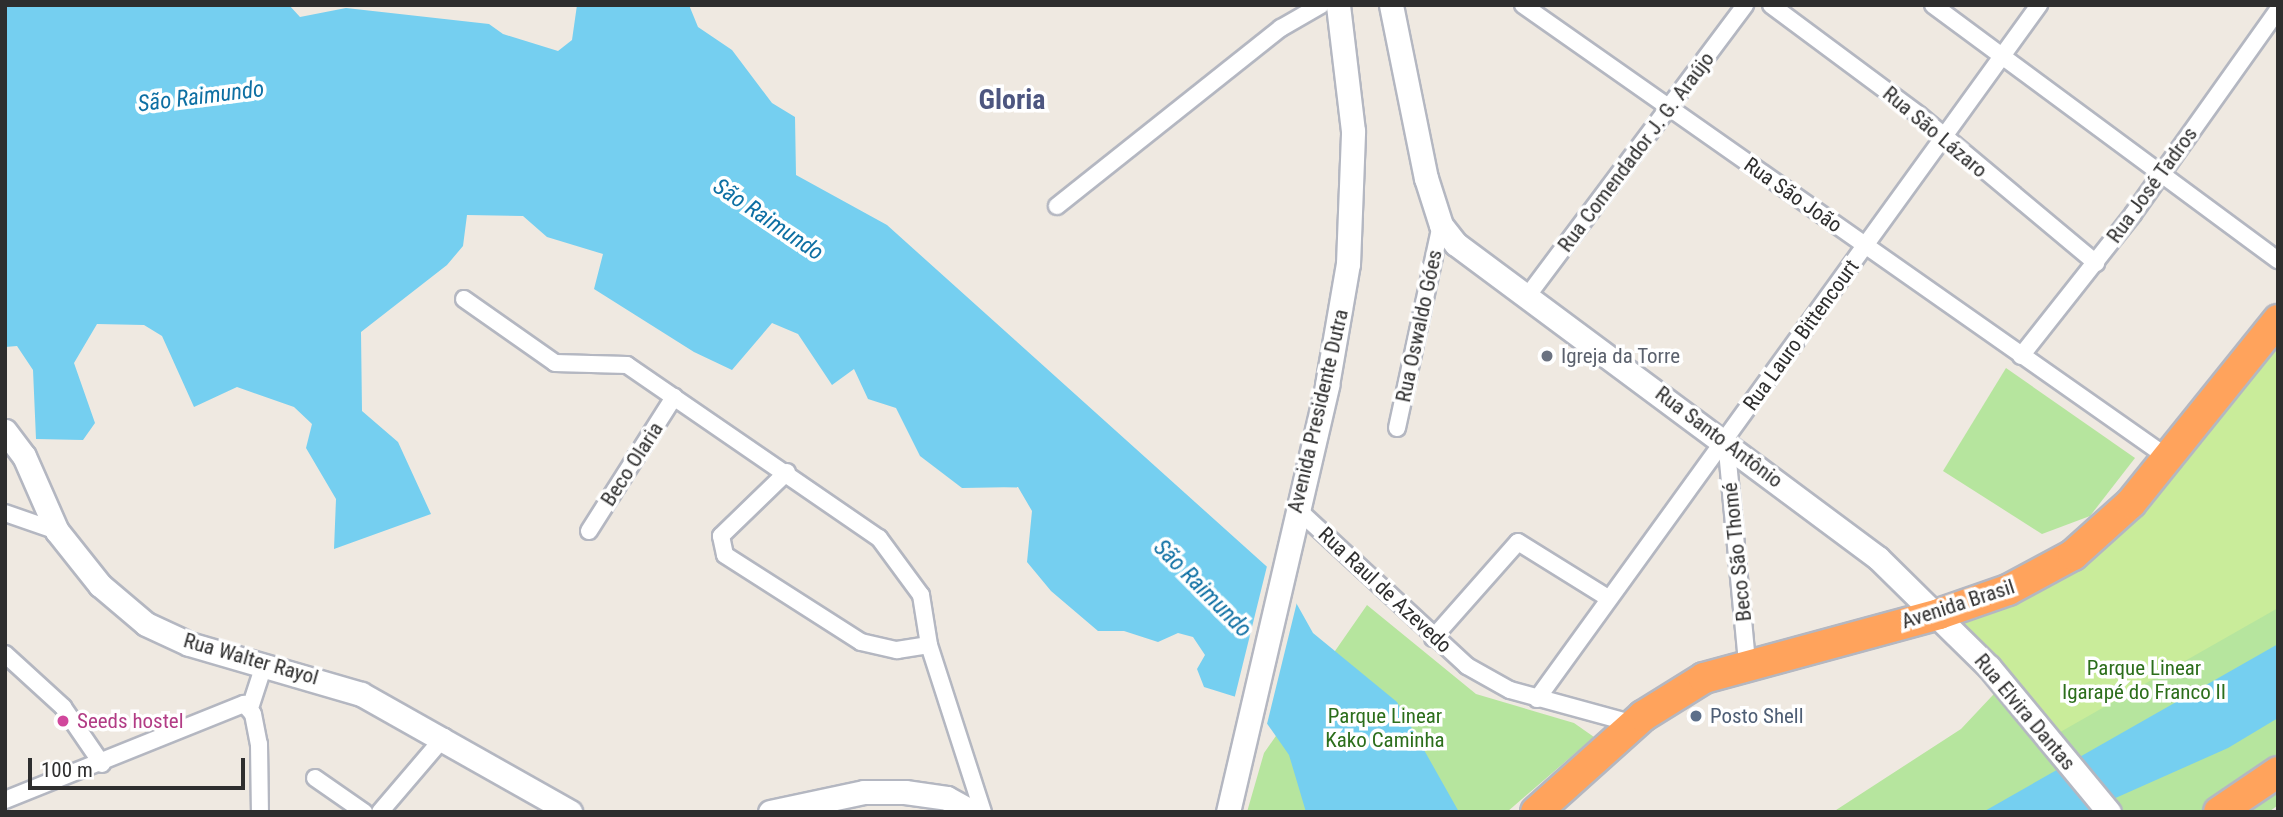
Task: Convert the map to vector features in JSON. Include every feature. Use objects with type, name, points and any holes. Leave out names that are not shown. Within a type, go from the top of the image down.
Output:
[{"type":"highway","name":"Avenida Brasil","points":[[1536,812],[1634,724],[1684,689],[1747,664],[1939,614],[2008,590],[2073,555],[2131,503],[2278,320]]},
{"type":"highway","points":[[2220,812],[2278,772]]},
{"type":"street","points":[[1058,206],[1281,28],[1321,5]]},
{"type":"street","name":"Avenida Presidente Dutra","points":[[1228,812],[1296,508],[1327,385],[1350,238],[1353,131],[1338,5]]},
{"type":"street","points":[[1382,5],[1404,75]]},
{"type":"street","name":"Rua Santo Antônio","points":[[1391,5],[1404,75],[1441,225],[1475,263],[1726,440],[1939,614]]},
{"type":"street","name":"Rua São João","points":[[1523,5],[2167,457]]},
{"type":"street","name":"Rua Comendador J. G. Araújo","points":[[1526,298],[1671,108],[1745,5]]},
{"type":"street","name":"Rua São Lázaro","points":[[1771,5],[1942,138],[2096,263]]},
{"type":"street","points":[[1933,5],[2163,170],[2278,260]]},
{"type":"street","name":"Rua Lauro Bittencourt","points":[[1537,699],[2039,5]]},
{"type":"street","name":"Rua José Tadros","points":[[2021,356],[2096,263],[2278,10]]},
{"type":"street","name":"Rua Oswaldo Góes","points":[[1397,428],[1441,225]]},
{"type":"street","points":[[464,299],[555,363],[580,368],[615,360],[860,523],[903,563],[921,595],[929,645],[983,812]]},
{"type":"street","name":"Beco Olaria","points":[[589,531],[674,397]]},
{"type":"street","name":"Rua Walter Rayol","points":[[5,431],[24,456],[57,531],[100,585],[146,624],[189,644],[360,694],[444,737],[570,812]]},
{"type":"street","name":"Beco São Thomé","points":[[1726,440],[1747,664]]},
{"type":"street","points":[[787,472],[721,536],[725,555],[861,642],[897,650],[929,645]]},
{"type":"street","name":"Rua Raul de Azevedo","points":[[1296,508],[1433,639],[1493,682],[1537,699],[1634,724]]},
{"type":"street","points":[[5,513],[57,531]]},
{"type":"street","points":[[1433,639],[1518,542],[1608,598]]},
{"type":"street","name":"Rua Elvira Dantas","points":[[1939,614],[2059,750],[2109,812]]},
{"type":"street","points":[[5,654],[63,707],[102,764]]},
{"type":"street","points":[[260,812],[251,711],[264,665]]},
{"type":"street","points":[[5,800],[102,764],[219,711],[251,711]]},
{"type":"street","points":[[380,812],[444,737]]},
{"type":"street","points":[[315,778],[364,812]]},
{"type":"street","points":[[773,812],[864,792],[905,792],[947,798],[972,812]]},
{"type":"green space","name":"Parque Linear Igarapé do Franco II","points":[[2278,333],[2278,805],[2269,812],[1833,812],[1961,729],[2008,679],[1952,618],[2044,587]]},
{"type":"green space","points":[[2278,338],[2278,608],[2055,735],[1955,619],[2045,589],[2071,572]]},
{"type":"green space","points":[[2006,368],[2135,458],[2090,516],[2042,534],[1943,471]]},
{"type":"green space","name":"Parque Linear Kako Caminha","points":[[1367,605],[1476,694],[1574,723],[1594,737],[1507,812],[1247,812],[1264,753]]},
{"type":"water","name":"São Raimundo","points":[[5,5],[289,5],[300,17],[346,8],[489,24],[503,34],[558,51],[572,40],[577,5],[689,5],[698,27],[732,50],[772,103],[795,117],[796,175],[887,225],[1285,583],[1313,633],[1397,702],[1459,812],[1306,812],[1289,755],[1252,702],[1204,687],[1197,669],[1205,655],[1193,637],[1178,633],[1158,642],[1124,631],[1098,631],[1051,591],[1027,562],[1032,511],[1018,487],[962,488],[920,456],[896,408],[868,399],[854,369],[832,385],[798,334],[772,323],[732,370],[694,352],[594,289],[603,254],[547,237],[523,216],[467,215],[463,246],[447,265],[361,332],[362,411],[398,442],[431,514],[334,549],[336,499],[306,448],[312,424],[294,407],[237,387],[194,407],[162,336],[144,325],[97,324],[74,363],[95,423],[83,440],[36,439],[33,370],[17,346],[5,347]]},
{"type":"water","points":[[2278,644],[2278,718],[2228,748],[2084,812],[1983,812]]},
{"type":"pier","points":[[1268,562],[1298,598],[1266,728],[1249,705],[1234,700]]},
{"type":"place","name":"Igreja da Torre","points":[[1547,356]]},
{"type":"place","name":"Posto Shell","points":[[1696,716]]},
{"type":"place","name":"Seeds hostel","points":[[63,721]]},
{"type":"district","name":"Gloria","points":[[1012,100]]}]
